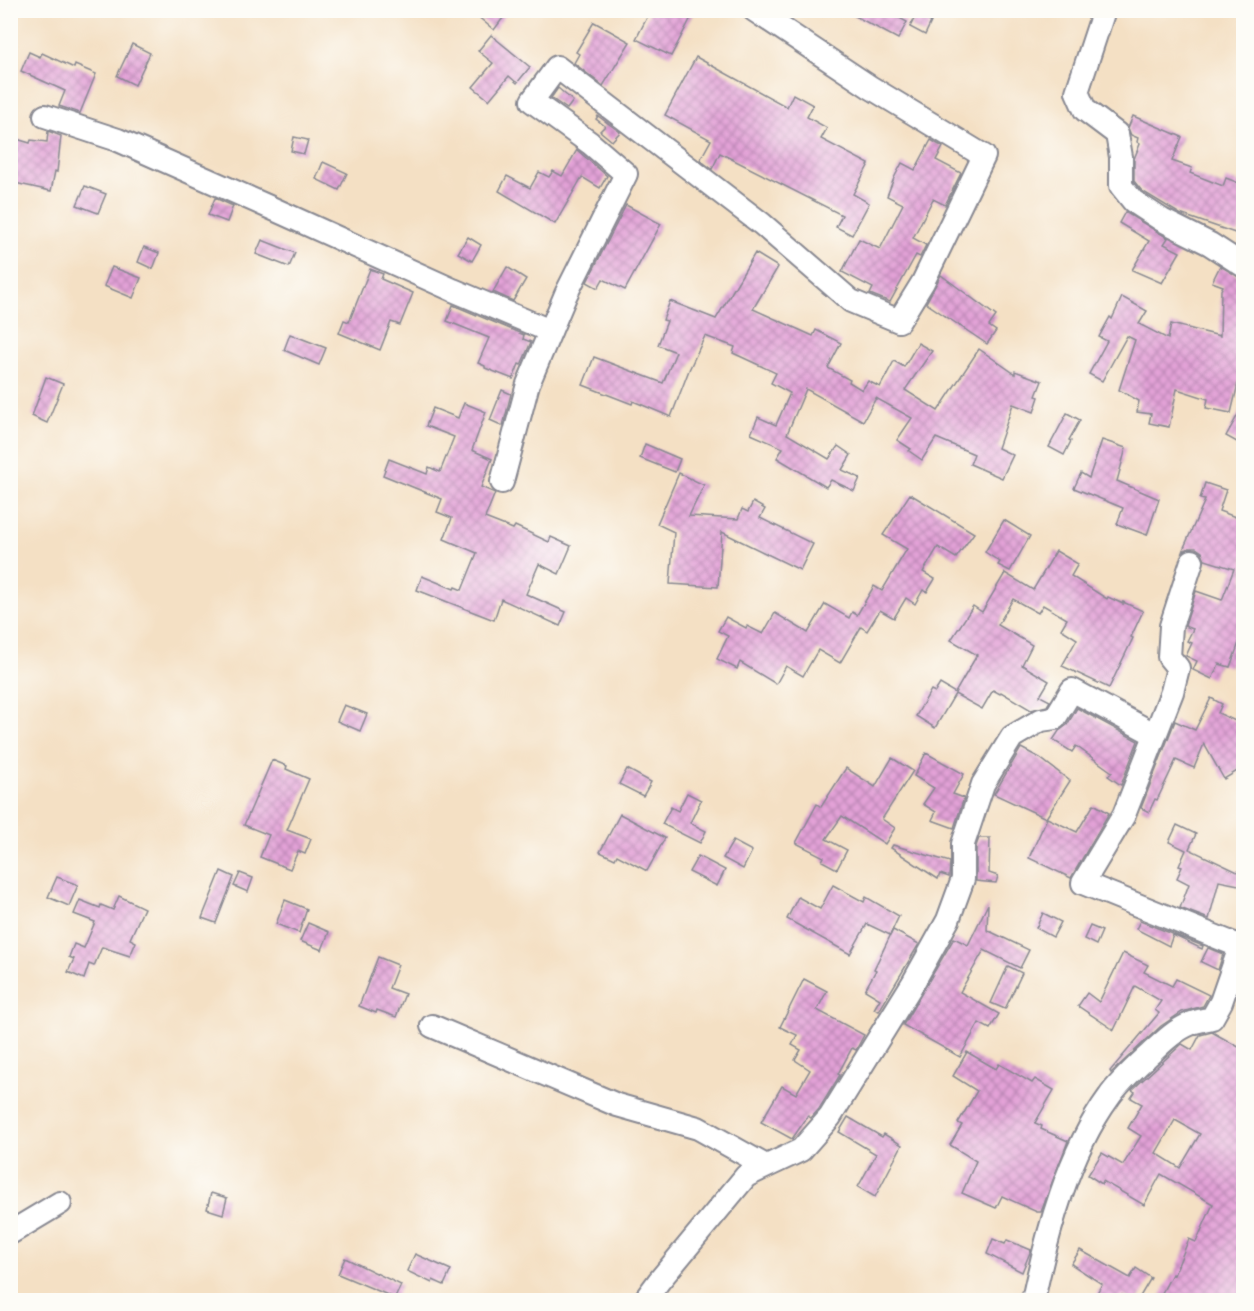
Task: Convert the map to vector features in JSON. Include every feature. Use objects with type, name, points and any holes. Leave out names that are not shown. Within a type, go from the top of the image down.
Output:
[{"type":"street","points":[[502,482],[528,384],[566,294],[626,174],[590,143],[532,102],[557,66],[762,224],[851,301],[899,321],[923,282],[984,156],[870,87],[754,10]]},
{"type":"street","points":[[1104,10],[1077,92],[1085,110],[1117,134],[1121,157],[1120,186],[1133,201],[1162,220],[1210,244],[1244,266]]},
{"type":"street","points":[[45,116],[118,140],[453,290],[550,330]]},
{"type":"street","points":[[1033,1300],[1045,1241],[1071,1170],[1090,1129],[1109,1096],[1169,1037],[1190,1024],[1212,1018],[1221,1002],[1242,947],[1083,883],[1124,815],[1172,692],[1178,668],[1169,657],[1171,626],[1192,561]]},
{"type":"street","points":[[645,1300],[746,1176],[801,1150],[830,1117],[913,983],[948,920],[963,879],[963,844],[983,784],[1012,737],[1041,720],[1055,718],[1072,690],[1154,734]]},
{"type":"street","points":[[432,1026],[617,1106],[698,1128],[766,1166]]},
{"type":"street","points":[[10,1233],[60,1203]]},
{"type":"building","points":[[470,10],[509,10],[494,30]]},
{"type":"building","points":[[651,10],[695,10],[671,56],[636,39]]},
{"type":"building","points":[[844,10],[885,10],[907,22],[898,39]]},
{"type":"building","points":[[916,15],[931,22],[925,35],[910,27]]},
{"type":"building","points":[[594,22],[630,42],[603,86],[574,63],[579,54],[576,52]]},
{"type":"building","points":[[491,35],[530,67],[517,83],[509,76],[489,100],[473,87],[493,63],[478,51]]},
{"type":"building","points":[[132,44],[150,53],[135,85],[117,76]]},
{"type":"building","points":[[29,52],[40,57],[42,53],[74,68],[75,65],[96,74],[80,113],[59,106],[65,91],[21,71]]},
{"type":"building","points":[[696,57],[787,107],[793,94],[813,105],[807,117],[827,128],[821,139],[869,164],[853,194],[869,203],[852,235],[836,227],[842,215],[720,153],[712,169],[700,160],[711,140],[665,115]]},
{"type":"building","points":[[558,88],[573,101],[567,109],[551,98]]},
{"type":"building","points":[[598,116],[620,132],[612,141],[600,131],[605,126],[596,119]]},
{"type":"building","points":[[1133,116],[1182,137],[1172,161],[1192,168],[1190,173],[1223,186],[1226,178],[1244,185],[1244,218],[1238,234],[1180,214],[1142,191],[1134,181],[1134,159],[1140,144],[1137,142],[1138,138],[1131,135],[1128,128]]},
{"type":"building","points":[[48,131],[61,136],[57,172],[55,171],[51,191],[10,182],[10,137],[30,143],[31,140],[47,142]]},
{"type":"building","points":[[294,137],[308,140],[304,154],[291,151]]},
{"type":"building","points":[[931,140],[943,147],[936,160],[961,173],[945,205],[933,199],[913,238],[926,245],[920,257],[916,255],[890,302],[870,294],[873,288],[842,272],[859,239],[880,249],[903,204],[887,196],[894,178],[902,163],[915,170]]},
{"type":"building","points":[[577,150],[607,176],[600,188],[582,177],[555,224],[499,191],[507,176],[530,188],[539,172],[549,177],[553,171],[562,176]]},
{"type":"building","points":[[323,162],[347,173],[339,190],[316,179]]},
{"type":"building","points":[[85,186],[106,194],[98,213],[77,205]]},
{"type":"building","points":[[215,198],[233,206],[227,222],[208,215]]},
{"type":"building","points":[[626,205],[661,224],[625,290],[603,279],[598,288],[587,282]]},
{"type":"building","points":[[1125,212],[1168,238],[1164,244],[1180,252],[1162,283],[1132,270],[1149,241],[1119,223]]},
{"type":"building","points":[[468,237],[481,245],[472,261],[458,253]]},
{"type":"building","points":[[262,240],[295,253],[289,267],[256,254]]},
{"type":"building","points":[[144,247],[159,253],[153,269],[138,262]]},
{"type":"building","points":[[755,253],[778,267],[753,309],[813,336],[816,330],[841,343],[828,368],[850,380],[849,382],[862,390],[868,381],[880,387],[894,361],[904,367],[918,343],[932,351],[905,390],[938,411],[979,349],[1015,374],[1015,371],[1042,381],[1036,396],[1039,397],[1034,412],[1013,404],[998,448],[1013,455],[1002,478],[970,464],[974,454],[936,438],[922,460],[897,440],[912,418],[876,398],[863,421],[806,389],[787,434],[829,459],[838,446],[851,455],[842,470],[860,478],[854,491],[831,480],[826,487],[777,458],[783,448],[751,434],[758,417],[776,425],[790,393],[771,383],[776,373],[733,353],[735,347],[705,336],[671,417],[633,401],[632,404],[583,385],[594,357],[663,383],[676,352],[658,345],[667,321],[663,320],[670,301],[716,319]]},
{"type":"building","points":[[1220,266],[1244,279],[1244,359],[1231,413],[1206,408],[1208,399],[1177,389],[1169,427],[1149,423],[1151,414],[1137,412],[1139,401],[1119,390],[1135,340],[1127,336],[1102,381],[1089,374],[1107,341],[1099,337],[1110,317],[1112,319],[1122,297],[1147,311],[1139,324],[1168,339],[1171,324],[1220,336],[1223,286],[1212,282]]},
{"type":"building","points":[[112,267],[141,278],[133,298],[104,286]]},
{"type":"building","points":[[507,267],[526,279],[513,301],[493,292]]},
{"type":"building","points":[[370,269],[383,274],[381,279],[413,293],[400,325],[391,322],[380,350],[339,333],[344,320],[349,322]]},
{"type":"building","points":[[941,275],[996,316],[989,326],[996,331],[987,344],[926,303]]},
{"type":"building","points":[[453,305],[524,335],[523,339],[531,342],[513,379],[478,363],[489,338],[447,321]]},
{"type":"building","points":[[290,334],[326,348],[319,365],[284,350]]},
{"type":"building","points":[[46,377],[63,384],[47,423],[32,416]]},
{"type":"building","points":[[502,390],[511,394],[503,426],[490,420]]},
{"type":"building","points":[[464,403],[486,412],[472,450],[492,459],[481,487],[495,493],[485,518],[513,529],[515,526],[549,542],[551,537],[571,546],[559,574],[539,564],[526,594],[566,612],[560,626],[501,599],[494,620],[417,590],[422,576],[462,590],[477,553],[444,539],[452,518],[437,512],[442,499],[383,475],[389,459],[427,474],[429,467],[440,472],[454,437],[426,426],[433,408],[458,418]]},
{"type":"building","points":[[1244,404],[1244,446],[1226,436]]},
{"type":"building","points":[[1067,413],[1080,420],[1064,455],[1049,447]]},
{"type":"building","points":[[1102,440],[1126,448],[1117,481],[1159,499],[1147,535],[1117,524],[1123,508],[1074,488],[1081,473],[1089,478]]},
{"type":"building","points":[[645,444],[680,459],[675,472],[640,458]]},
{"type":"building","points":[[679,473],[704,485],[689,516],[738,519],[742,509],[748,512],[753,502],[765,509],[760,518],[813,544],[800,570],[722,532],[718,587],[670,584],[674,532],[657,524]]},
{"type":"building","points":[[1205,483],[1226,490],[1219,511],[1244,520],[1244,645],[1239,643],[1230,667],[1219,664],[1212,679],[1193,670],[1197,661],[1186,656],[1192,643],[1187,641],[1193,629],[1185,626],[1196,591],[1222,600],[1234,569],[1205,560],[1202,552],[1196,548],[1189,548],[1182,552],[1205,500],[1200,499]]},
{"type":"building","points":[[910,494],[974,533],[956,558],[938,547],[923,572],[935,579],[927,592],[923,590],[915,604],[906,598],[894,618],[880,610],[867,631],[861,627],[840,663],[818,650],[803,676],[786,666],[776,684],[740,662],[737,669],[717,659],[728,636],[718,631],[726,617],[763,634],[775,613],[808,633],[825,604],[849,618],[852,612],[857,615],[874,586],[882,591],[907,549],[883,535]]},
{"type":"building","points":[[1004,520],[1030,536],[1010,571],[998,565],[1000,562],[985,552]]},
{"type":"building","points":[[1056,551],[1078,564],[1071,576],[1107,599],[1108,597],[1123,604],[1123,602],[1143,611],[1109,688],[1062,666],[1077,639],[1061,629],[1067,619],[1043,605],[1038,613],[1013,599],[998,625],[1032,645],[1022,665],[1049,681],[1040,696],[1050,701],[1047,706],[1031,710],[1001,692],[1000,694],[993,690],[982,709],[955,694],[935,728],[916,716],[931,690],[935,692],[940,684],[955,693],[977,655],[951,640],[973,606],[982,612],[1005,573],[1033,590]]},
{"type":"building","points":[[1211,698],[1222,704],[1218,713],[1244,725],[1244,767],[1224,779],[1204,744],[1194,768],[1176,760],[1149,812],[1141,808],[1175,721],[1195,730]]},
{"type":"building","points":[[344,705],[367,714],[360,731],[337,721]]},
{"type":"building","points":[[1077,708],[1138,741],[1121,785],[1108,776],[1112,772],[1076,746],[1072,752],[1053,740],[1067,725]]},
{"type":"building","points":[[1021,748],[1040,758],[1070,781],[1046,818],[994,794]]},
{"type":"building","points":[[926,753],[964,774],[953,794],[964,798],[954,828],[932,820],[936,812],[923,804],[934,788],[914,776]]},
{"type":"building","points":[[892,758],[913,771],[882,819],[895,828],[885,844],[842,816],[826,839],[847,850],[837,869],[822,861],[824,857],[796,843],[817,804],[821,807],[846,768],[875,787]]},
{"type":"building","points":[[272,760],[309,779],[287,830],[311,839],[305,854],[298,851],[290,869],[260,857],[269,835],[244,825]]},
{"type":"building","points":[[627,769],[651,782],[643,796],[619,784]]},
{"type":"building","points":[[687,793],[701,800],[690,823],[706,831],[700,843],[662,824],[671,807],[678,811]]},
{"type":"building","points":[[1094,804],[1109,813],[1071,878],[1029,858],[1047,818],[1077,832]]},
{"type":"building","points":[[620,814],[665,838],[647,871],[617,855],[615,859],[600,852]]},
{"type":"building","points":[[1177,825],[1196,834],[1189,849],[1244,875],[1244,886],[1219,881],[1209,919],[1180,908],[1189,884],[1177,878],[1186,850],[1169,842]]},
{"type":"building","points":[[979,838],[990,838],[989,873],[998,876],[996,883],[976,881],[976,846]]},
{"type":"building","points":[[733,841],[752,851],[743,869],[723,858]]},
{"type":"building","points":[[893,845],[950,862],[949,877],[940,874],[938,879],[891,848]]},
{"type":"building","points":[[698,856],[725,870],[717,886],[689,872]]},
{"type":"building","points":[[221,871],[234,877],[216,923],[202,918]]},
{"type":"building","points":[[240,873],[253,878],[248,892],[234,886]]},
{"type":"building","points":[[57,877],[78,885],[69,906],[48,897]]},
{"type":"building","points":[[833,885],[864,902],[866,897],[899,916],[890,935],[867,924],[850,954],[787,919],[798,897],[820,909]]},
{"type":"building","points":[[119,896],[144,908],[130,939],[136,942],[130,956],[102,947],[94,966],[89,964],[84,979],[68,972],[74,959],[69,957],[74,944],[84,948],[95,922],[74,914],[80,900],[100,908],[101,905],[113,910]]},
{"type":"building","points":[[285,900],[307,909],[299,933],[276,924]]},
{"type":"building","points":[[988,904],[987,930],[1029,950],[1020,968],[984,950],[960,992],[999,1014],[990,1029],[979,1023],[960,1057],[903,1025],[954,938],[968,945]]},
{"type":"building","points":[[1043,913],[1061,922],[1053,937],[1036,928]]},
{"type":"building","points":[[1140,921],[1203,946],[1202,949],[1173,935],[1169,946],[1136,929]]},
{"type":"building","points":[[308,923],[329,932],[322,950],[300,941]]},
{"type":"building","points":[[1090,926],[1102,931],[1096,945],[1084,939]]},
{"type":"building","points":[[893,930],[919,944],[879,1011],[874,1009],[880,999],[865,990]]},
{"type":"building","points":[[1208,948],[1223,954],[1218,970],[1201,962]]},
{"type":"building","points":[[1123,953],[1148,965],[1144,972],[1172,986],[1176,979],[1209,995],[1203,1006],[1182,1012],[1161,1026],[1111,1073],[1110,1071],[1159,1013],[1155,1010],[1161,1001],[1135,986],[1114,1030],[1078,1006],[1087,993],[1099,1002]]},
{"type":"building","points":[[378,957],[398,965],[389,988],[405,994],[396,1017],[377,1010],[376,1013],[359,1006]]},
{"type":"building","points":[[1008,966],[1022,973],[1005,1009],[991,1003]]},
{"type":"building","points":[[804,979],[827,991],[817,1010],[864,1035],[856,1050],[852,1048],[838,1074],[840,1075],[819,1109],[811,1118],[808,1116],[792,1139],[761,1122],[782,1086],[796,1094],[810,1070],[795,1060],[801,1050],[792,1045],[797,1035],[780,1027]]},
{"type":"building","points":[[1212,1032],[1244,1050],[1244,1300],[1172,1300],[1161,1295],[1172,1274],[1174,1275],[1189,1239],[1196,1242],[1213,1204],[1161,1174],[1144,1205],[1088,1175],[1102,1153],[1123,1165],[1141,1136],[1128,1128],[1142,1104],[1131,1098],[1135,1092],[1132,1090],[1182,1044],[1192,1050],[1200,1035]],"holes":[[[1175,1120],[1200,1134],[1180,1168],[1156,1153]]]},
{"type":"building","points":[[967,1052],[996,1069],[999,1064],[1032,1083],[1035,1079],[1054,1090],[1035,1123],[1042,1126],[1041,1129],[1068,1141],[1041,1212],[1002,1196],[996,1208],[962,1193],[976,1161],[950,1145],[962,1125],[958,1123],[977,1091],[953,1076]]},
{"type":"building","points":[[848,1117],[882,1137],[884,1134],[902,1145],[875,1197],[858,1187],[876,1154],[839,1132]]},
{"type":"building","points":[[211,1193],[227,1198],[223,1214],[207,1209]]},
{"type":"building","points":[[993,1239],[1005,1244],[1007,1240],[1031,1250],[1022,1272],[987,1254]]},
{"type":"building","points":[[1080,1250],[1130,1278],[1136,1268],[1151,1278],[1138,1300],[1131,1300],[1122,1295],[1119,1300],[1093,1300],[1102,1284],[1071,1264]]},
{"type":"building","points":[[415,1254],[451,1270],[444,1285],[433,1280],[432,1283],[407,1271]]},
{"type":"building","points":[[345,1258],[401,1285],[395,1298],[338,1274]]}]
